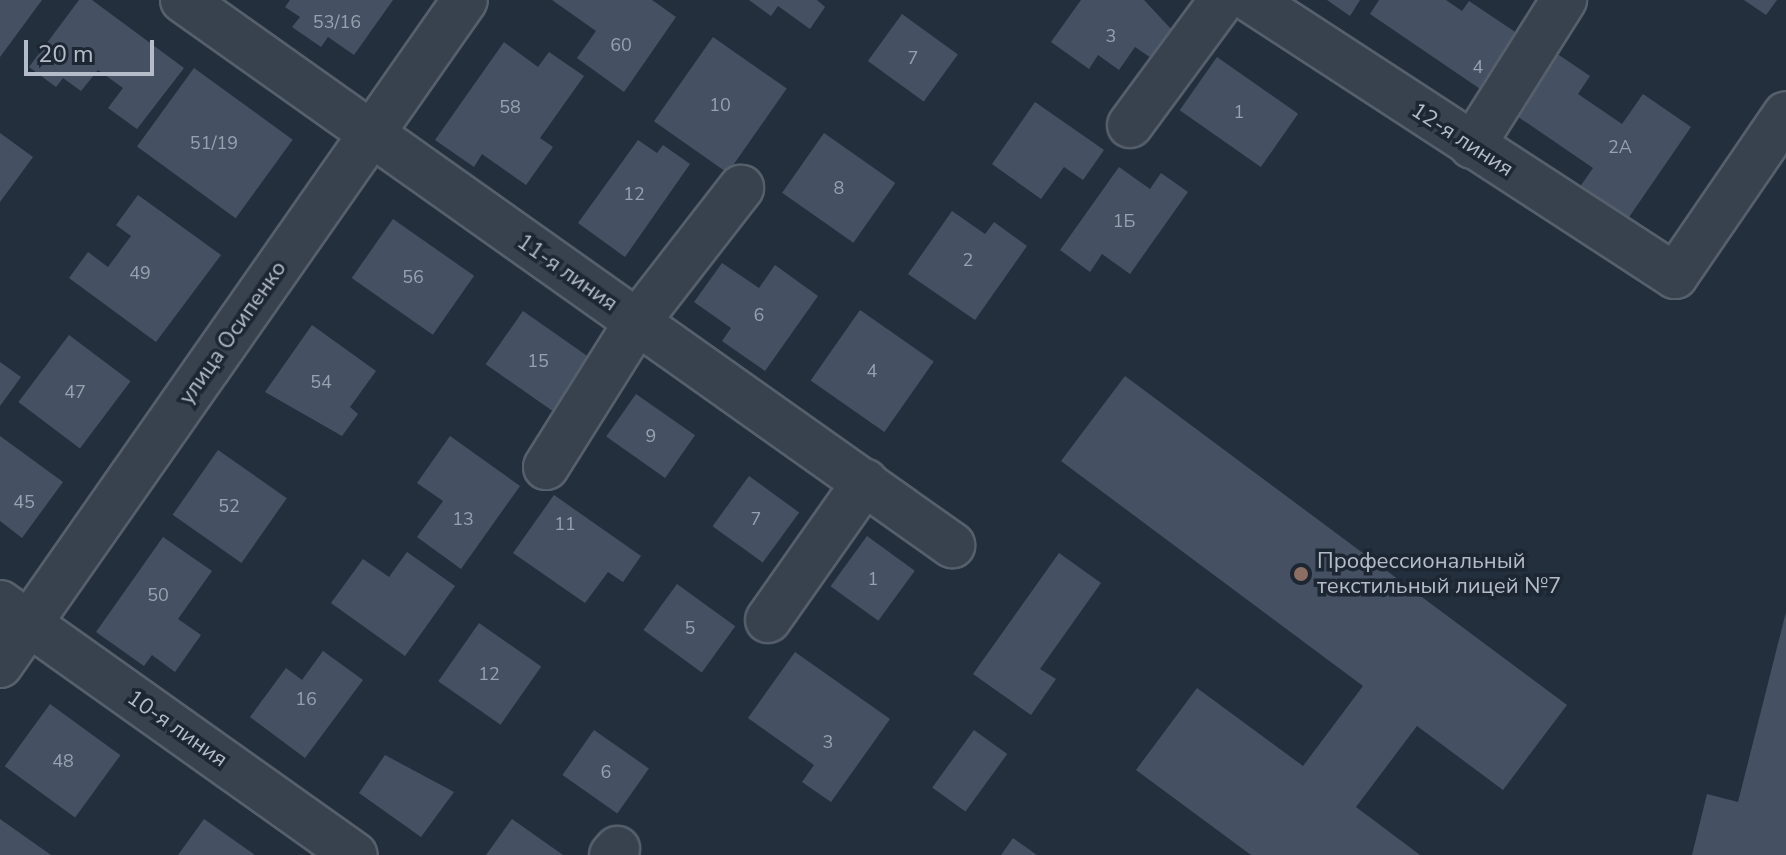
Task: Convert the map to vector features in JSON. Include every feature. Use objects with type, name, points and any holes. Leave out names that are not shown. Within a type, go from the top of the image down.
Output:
[{"type":"street","name":"11-я линия","points":[[183,0],[952,545]]},
{"type":"street","name":"улица Осипенко","points":[[0,665],[14,613],[372,135],[465,0]]},
{"type":"street","points":[[1130,125],[1222,0]]},
{"type":"street","name":"12-я линия","points":[[1251,0],[1351,69],[1675,276],[1786,114]]},
{"type":"street","points":[[1472,146],[1564,0]]},
{"type":"street","points":[[546,467],[637,322],[741,188]]},
{"type":"street","points":[[768,620],[865,482]]},
{"type":"street","name":"10-я линия","points":[[14,613],[299,839],[354,855]]},
{"type":"building","points":[[0,0],[42,0],[0,57]]},
{"type":"building","points":[[79,0],[92,0],[184,68],[137,129],[108,108],[123,88],[98,70],[81,91],[63,78],[56,87],[29,67]]},
{"type":"building","points":[[290,0],[393,0],[354,55],[328,37],[321,47],[292,27],[300,17],[285,7]]},
{"type":"building","points":[[552,0],[652,0],[676,17],[624,92],[577,58],[596,31]]},
{"type":"building","points":[[749,0],[817,0],[825,7],[810,29],[778,6],[771,16]]},
{"type":"building","points":[[1081,0],[1144,0],[1171,29],[1151,58],[1135,47],[1119,70],[1098,55],[1089,69],[1051,42]]},
{"type":"building","points":[[1327,0],[1360,0],[1350,16]]},
{"type":"building","points":[[1379,0],[1446,0],[1462,11],[1469,1],[1527,40],[1489,95],[1370,14]]},
{"type":"building","points":[[1744,0],[1777,0],[1766,15]]},
{"type":"building","points":[[902,14],[958,55],[924,101],[868,61]]},
{"type":"building","points":[[713,37],[787,89],[728,173],[654,121]]},
{"type":"building","points":[[504,42],[538,67],[549,52],[584,76],[540,138],[553,147],[526,185],[482,154],[474,167],[435,140]]},
{"type":"building","points":[[1556,53],[1590,76],[1578,94],[1622,124],[1643,94],[1691,127],[1625,223],[1577,191],[1593,168],[1514,114]]},
{"type":"building","points":[[1217,57],[1298,114],[1261,167],[1180,110]]},
{"type":"building","points":[[194,68],[293,140],[236,218],[137,146]]},
{"type":"building","points":[[1035,102],[1104,150],[1083,180],[1064,167],[1041,199],[992,164]]},
{"type":"building","points":[[0,133],[33,157],[0,202]]},
{"type":"building","points":[[824,133],[895,183],[853,243],[782,193]]},
{"type":"building","points":[[638,140],[657,153],[663,145],[690,164],[625,257],[578,223]]},
{"type":"building","points":[[1119,167],[1150,189],[1161,173],[1188,192],[1130,274],[1102,254],[1090,272],[1060,250]]},
{"type":"building","points":[[138,195],[221,255],[156,342],[69,278],[88,252],[108,267],[131,236],[116,225]]},
{"type":"building","points":[[952,211],[985,234],[994,222],[1027,246],[975,320],[908,274]]},
{"type":"building","points":[[393,219],[474,276],[433,335],[352,278]]},
{"type":"building","points":[[722,263],[759,288],[775,265],[818,296],[765,371],[722,341],[731,328],[694,302]]},
{"type":"building","points":[[860,310],[934,362],[884,432],[811,380]]},
{"type":"building","points":[[523,311],[590,358],[553,411],[486,364]]},
{"type":"building","points":[[312,325],[376,371],[350,407],[358,414],[342,436],[265,392]]},
{"type":"building","points":[[69,335],[130,381],[80,448],[18,402]]},
{"type":"building","points":[[0,362],[21,377],[0,406]]},
{"type":"building","name":"Профессиональный текстильный лицей №7","points":[[1125,376],[1567,705],[1503,790],[1417,726],[1356,807],[1420,855],[1251,855],[1136,770],[1197,688],[1303,766],[1363,686],[1061,461]]},
{"type":"building","points":[[636,394],[695,435],[665,478],[606,437]]},
{"type":"building","points":[[0,436],[63,482],[22,538],[0,521]]},
{"type":"building","points":[[450,436],[520,486],[461,569],[417,537],[443,501],[417,483]]},
{"type":"building","points":[[218,450],[287,498],[241,563],[173,515]]},
{"type":"building","points":[[749,476],[799,512],[763,563],[713,526]]},
{"type":"building","points":[[554,495],[641,556],[623,582],[608,572],[585,603],[513,553]]},
{"type":"building","points":[[867,536],[915,571],[878,621],[831,586]]},
{"type":"building","points":[[163,537],[212,571],[178,619],[201,635],[175,672],[152,655],[144,666],[96,632]]},
{"type":"building","points":[[407,552],[455,586],[405,656],[331,603],[363,559],[389,577]]},
{"type":"building","points":[[1059,553],[1101,583],[1040,669],[1056,679],[1031,715],[973,674]]},
{"type":"building","points":[[677,584],[735,626],[702,672],[643,630]]},
{"type":"building","points":[[1786,612],[1786,855],[1692,855],[1707,794],[1738,802]]},
{"type":"building","points":[[479,623],[541,667],[501,725],[438,681]]},
{"type":"building","points":[[323,651],[363,680],[305,758],[250,717],[286,668],[302,680]]},
{"type":"building","points":[[795,652],[890,719],[831,802],[802,782],[814,765],[748,718]]},
{"type":"building","points":[[50,704],[120,755],[75,817],[5,766]]},
{"type":"building","points":[[594,730],[649,768],[617,813],[562,775]]},
{"type":"building","points":[[974,730],[1007,754],[965,812],[932,787]]},
{"type":"building","points":[[385,755],[454,792],[421,837],[359,793]]},
{"type":"building","points":[[0,819],[51,855],[0,855]]},
{"type":"building","points":[[204,819],[255,855],[178,855]]},
{"type":"building","points":[[512,819],[563,855],[486,855]]},
{"type":"building","points":[[1013,838],[1037,855],[1001,855]]},
{"type":"place","name":"Профессиональный текстильный лицей №7","points":[[1301,574]]}]
